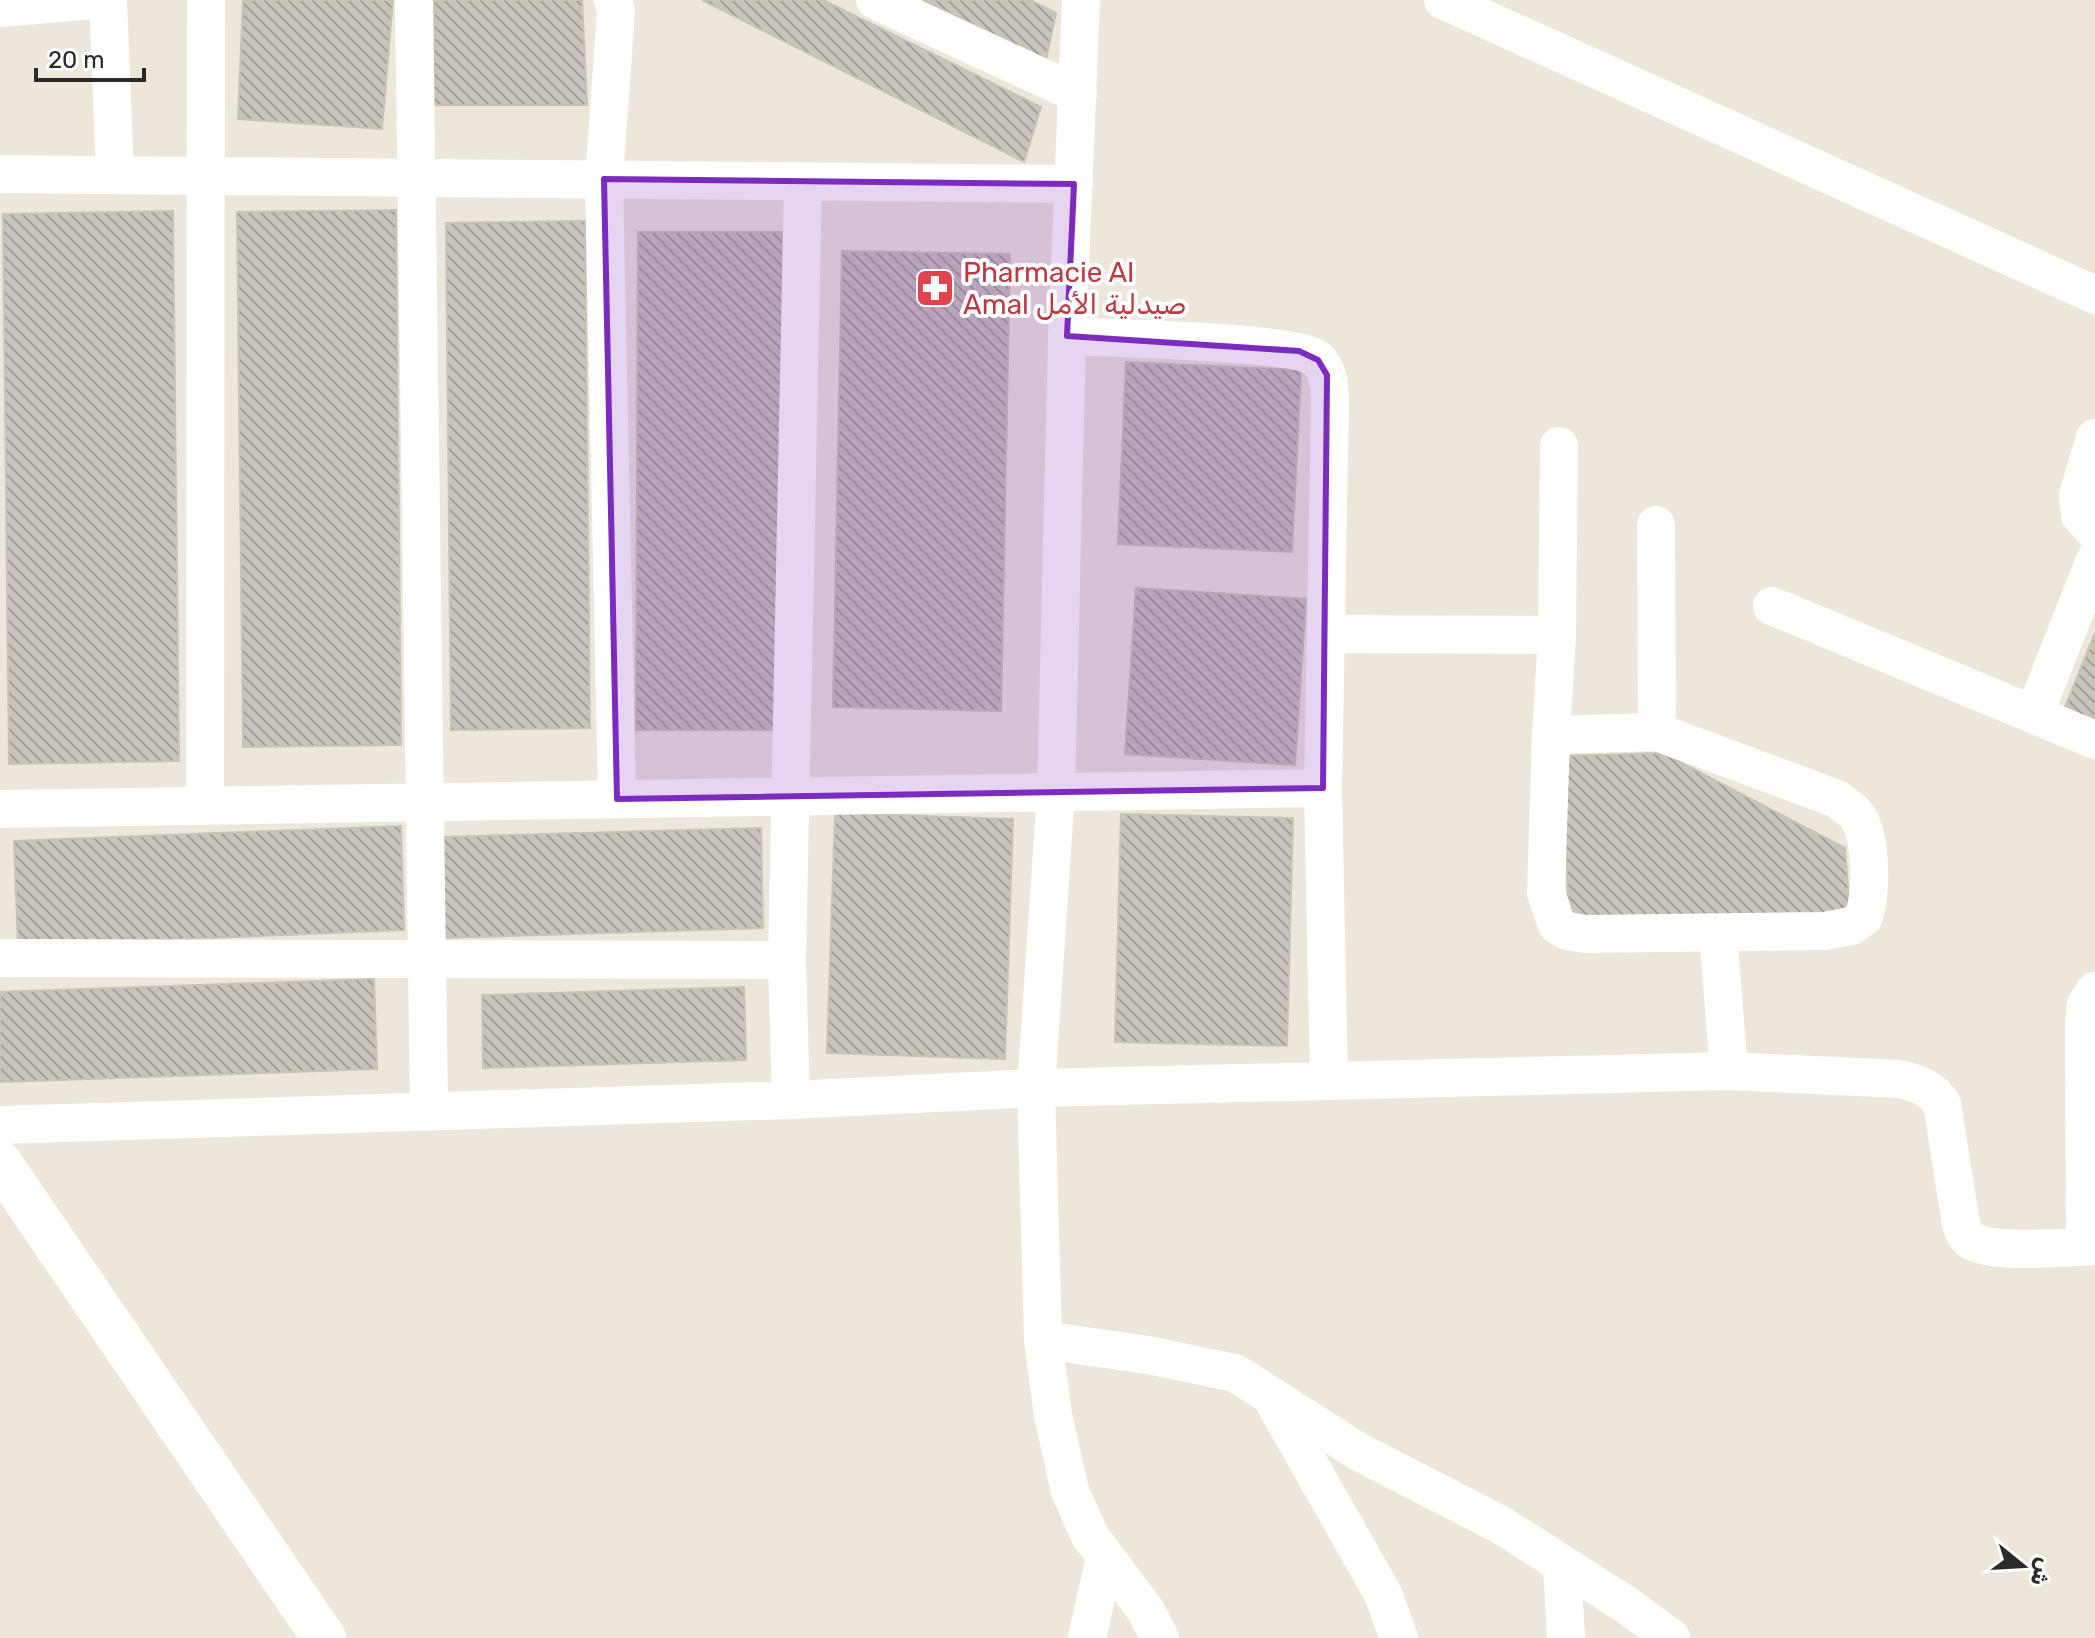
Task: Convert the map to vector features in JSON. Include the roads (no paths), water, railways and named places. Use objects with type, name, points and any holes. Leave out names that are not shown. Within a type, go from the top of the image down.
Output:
[{"type":"street","points":[[0,8],[95,0]]},
{"type":"street","points":[[108,0],[115,175]]},
{"type":"street","points":[[205,806],[206,0]]},
{"type":"street","points":[[414,0],[429,1110]]},
{"type":"street","points":[[613,0],[616,12],[604,179],[617,799]]},
{"type":"street","points":[[875,0],[1078,94]]},
{"type":"street","points":[[1081,0],[1067,336],[1056,792],[1036,1088],[1043,1340],[1053,1415],[1070,1491],[1090,1536],[1146,1611],[1160,1638]]},
{"type":"street","points":[[1443,0],[2095,295]]},
{"type":"street","points":[[0,174],[1074,184]]},
{"type":"street","points":[[791,1100],[787,960],[803,182]]},
{"type":"street","points":[[1067,336],[1299,351],[1318,360],[1327,375],[1330,398],[1323,788],[1329,1081]]},
{"type":"street","points":[[2095,438],[2078,495],[2080,515],[2095,532]]},
{"type":"street","points":[[1551,735],[1657,732],[1837,799],[1857,816],[1862,826],[1869,892],[1867,908],[1859,922],[1825,931],[1718,933],[1585,934],[1557,925],[1546,893],[1551,735],[1557,635],[1559,446]]},
{"type":"street","points":[[1656,525],[1657,732]]},
{"type":"street","points":[[2034,715],[2095,560]]},
{"type":"street","points":[[1772,606],[2095,740]]},
{"type":"street","points":[[1326,634],[1557,635]]},
{"type":"street","points":[[0,809],[1323,788]]},
{"type":"street","points":[[1718,933],[1729,1071]]},
{"type":"street","points":[[0,958],[787,960]]},
{"type":"street","points":[[0,1125],[791,1100],[1036,1088],[1729,1071],[1899,1079],[1917,1083],[1934,1093],[1942,1104],[1964,1234],[1971,1241],[2004,1248],[2090,1246],[2084,1024],[2086,1004],[2095,991]]},
{"type":"street","points":[[0,1163],[324,1638]]},
{"type":"street","points":[[1043,1340],[1148,1355],[1235,1373],[1359,1452],[1501,1525],[1628,1606],[1671,1638]]},
{"type":"street","points":[[1272,1399],[1383,1594],[1399,1638]]},
{"type":"street","points":[[1087,1638],[1105,1558]]},
{"type":"street","points":[[1562,1566],[1566,1638]]},
{"type":"place","name":"Pharmacie Al Amal صيدلية الأمل","points":[[935,288]]}]
